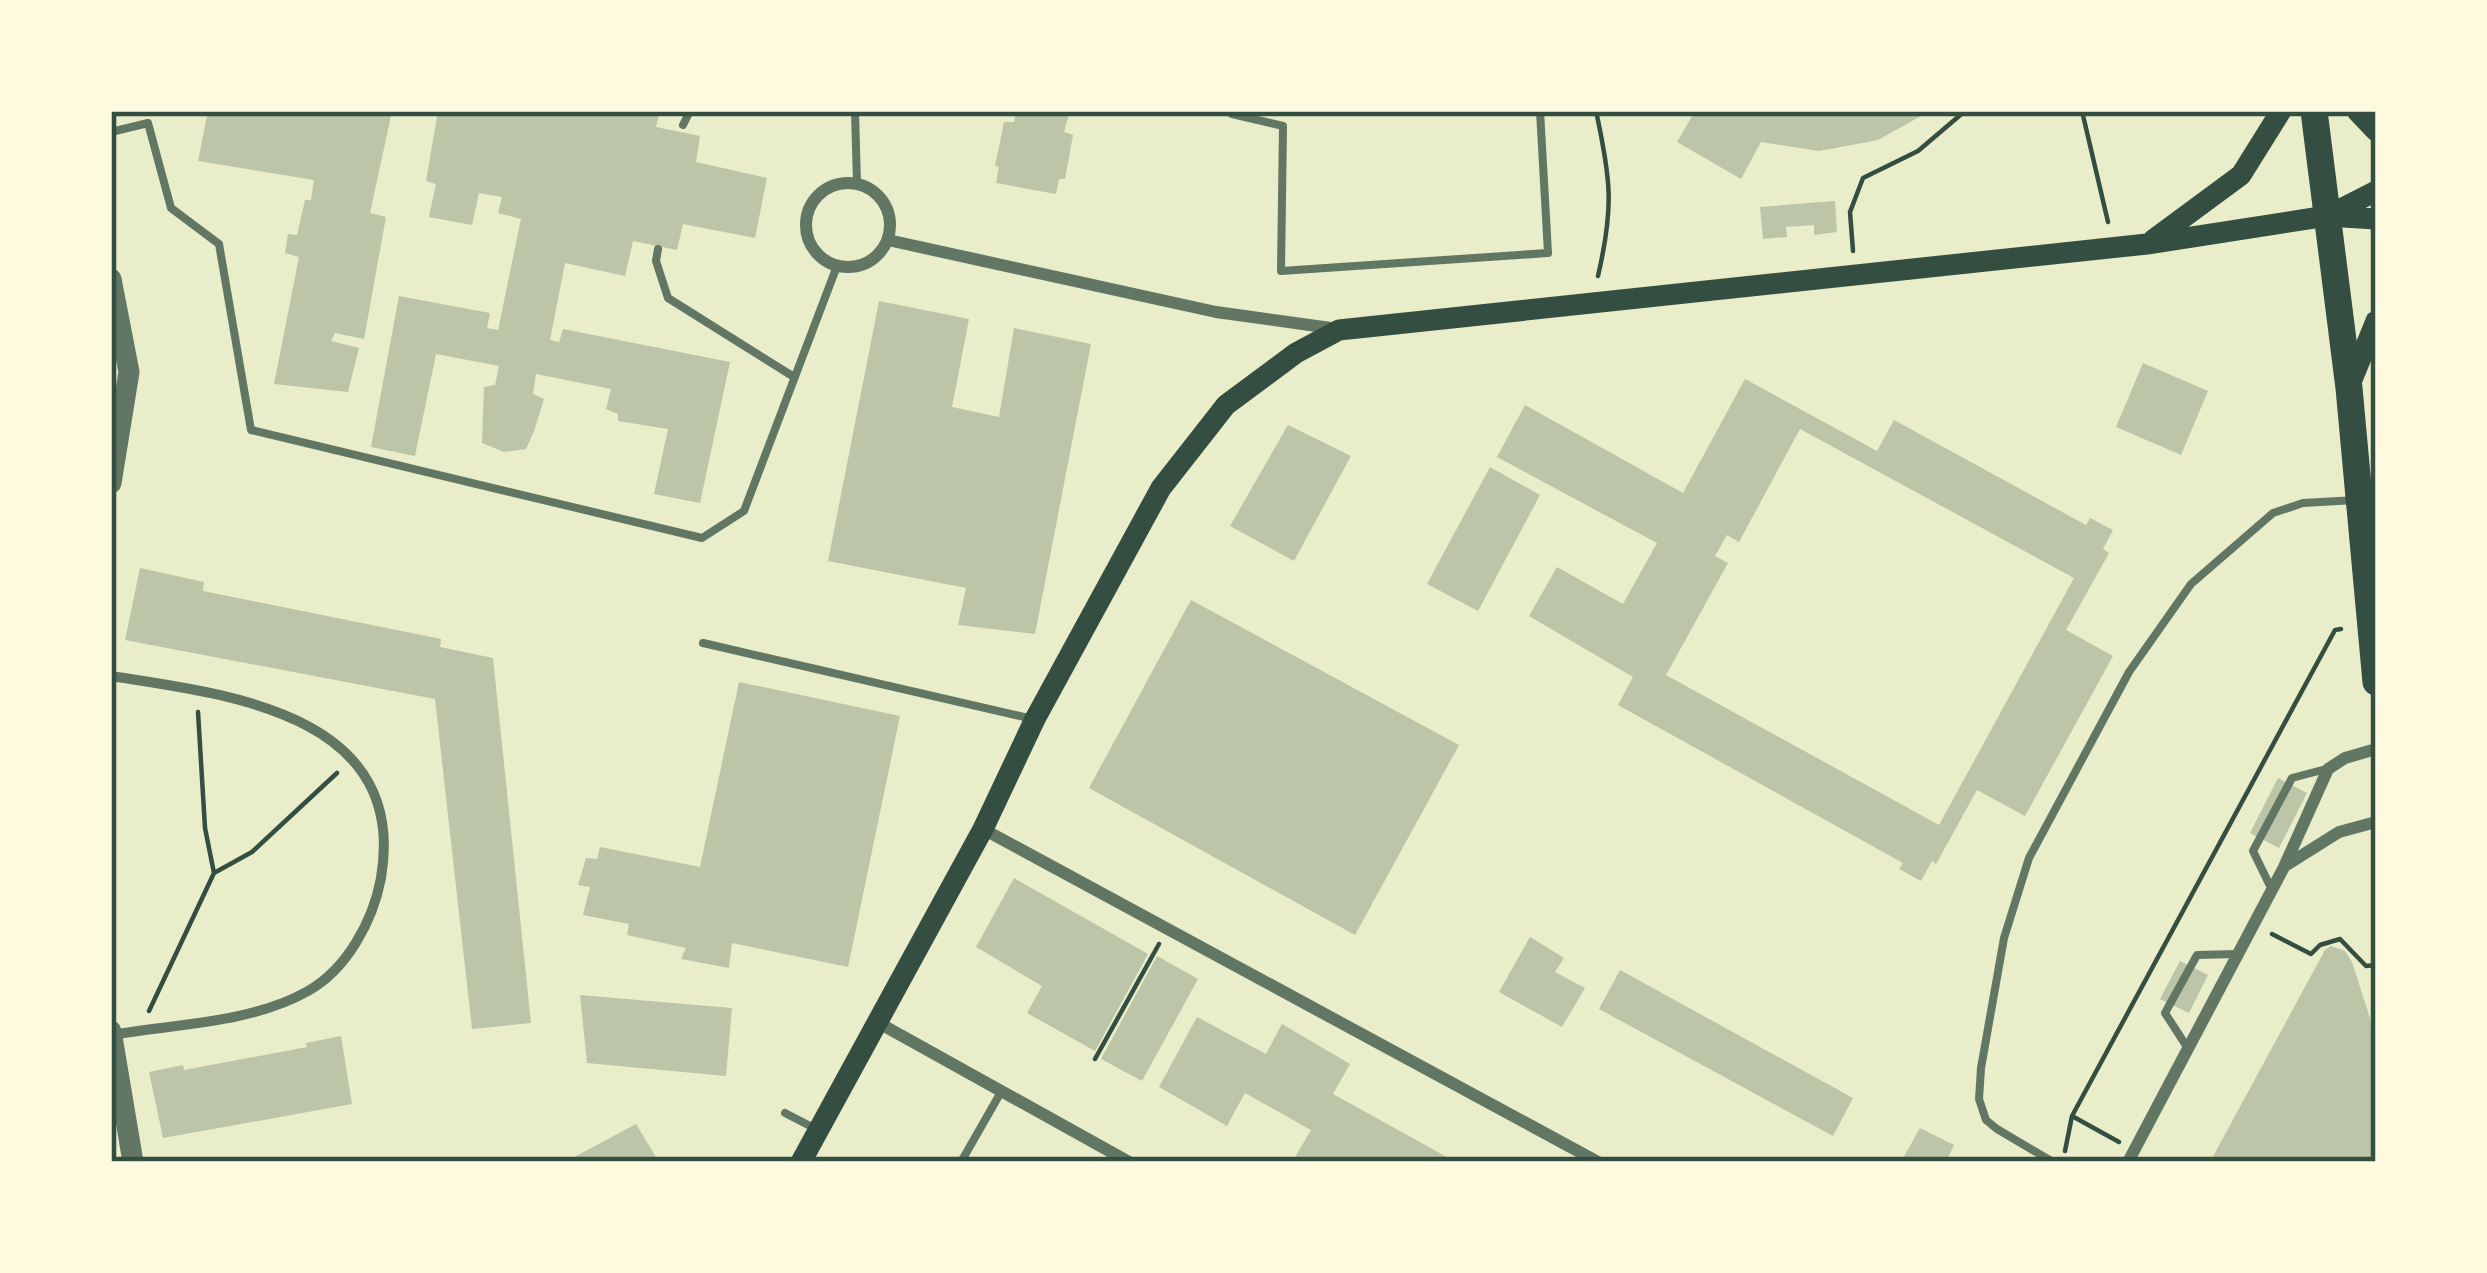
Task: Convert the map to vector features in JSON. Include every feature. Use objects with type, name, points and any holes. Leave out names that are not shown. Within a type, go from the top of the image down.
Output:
[{"type":"highway","points":[[2314,111],[2349,388],[2376,682]]},
{"type":"main road","points":[[2147,244],[2241,175],[2281,111]]},
{"type":"main road","points":[[2357,111],[2376,131]]},
{"type":"main road","points":[[2327,216],[2376,191]]},
{"type":"main road","points":[[801,1162],[1161,488],[1226,404],[1295,353],[1339,330],[2147,244],[2327,216],[2376,219]]},
{"type":"main road","points":[[2349,388],[2376,321]]},
{"type":"street","points":[[857,183],[882,198],[891,225],[888,240],[873,260],[850,268],[837,266],[814,250],[806,222],[817,196],[829,187],[857,183]]},
{"type":"street","points":[[888,240],[1216,312],[1339,330]]},
{"type":"street","points":[[111,278],[129,372],[116,419],[111,483]]},
{"type":"street","points":[[111,676],[196,689],[295,716],[327,737],[366,782],[383,839],[378,894],[356,942],[314,988],[262,1010],[111,1033],[134,1162]]},
{"type":"street","points":[[2131,1156],[2284,867],[2328,769],[2345,758],[2376,749]]},
{"type":"street","points":[[2284,867],[2339,832],[2376,822]]},
{"type":"street","points":[[982,829],[1598,1162]]},
{"type":"street","points":[[877,1022],[1129,1162]]},
{"type":"lane","points":[[148,111],[171,208],[219,244],[251,430],[702,538],[744,511],[837,266]]},
{"type":"lane","points":[[683,124],[690,111]]},
{"type":"lane","points":[[855,111],[857,183]]},
{"type":"lane","points":[[1232,114],[1282,126],[1281,271],[1548,253],[1540,111]]},
{"type":"lane","points":[[111,132],[148,123]]},
{"type":"lane","points":[[658,249],[656,260],[668,298],[794,376]]},
{"type":"lane","points":[[2058,1162],[1997,1129],[1986,1120],[1979,1099],[2004,938],[2029,858],[2129,672],[2191,584],[2273,513],[2303,503],[2357,500]]},
{"type":"lane","points":[[703,643],[1034,719]]},
{"type":"lane","points":[[2272,890],[2253,851],[2292,778],[2328,769]]},
{"type":"lane","points":[[2188,1048],[2165,1013],[2197,955],[2237,954]]},
{"type":"lane","points":[[962,1162],[1001,1091]]},
{"type":"lane","points":[[785,1112],[818,1130]]},
{"type":"path","points":[[1592,303],[1611,221],[1609,170],[1596,111]]},
{"type":"path","points":[[1855,275],[1850,212],[1863,178],[1918,151],[1965,111]]},
{"type":"path","points":[[2082,111],[2111,248]]},
{"type":"path","points":[[2058,1162],[2072,1115],[2335,630],[2371,625]]},
{"type":"path","points":[[196,689],[205,828],[214,873]]},
{"type":"path","points":[[140,1030],[214,873],[252,852],[351,762]]},
{"type":"path","points":[[2254,924],[2311,954],[2320,945],[2340,939],[2366,966],[2376,965]]},
{"type":"path","points":[[1095,1059],[1168,929]]},
{"type":"path","points":[[2072,1115],[2131,1156]]},
{"type":"building","points":[[208,111],[392,111],[370,213],[386,217],[364,339],[335,333],[331,341],[359,348],[348,392],[274,384],[299,257],[285,253],[288,234],[297,235],[314,180],[198,161]]},
{"type":"building","points":[[438,111],[660,111],[656,127],[700,136],[696,162],[767,178],[755,238],[683,224],[677,250],[633,241],[625,276],[565,263],[550,340],[559,342],[563,329],[730,362],[700,503],[654,494],[668,429],[618,421],[618,414],[606,409],[611,389],[536,374],[533,394],[544,399],[534,431],[526,449],[504,452],[482,443],[484,387],[495,385],[499,366],[436,354],[415,456],[371,447],[399,296],[490,313],[487,328],[498,330],[521,219],[498,213],[502,197],[479,193],[472,225],[429,217],[436,184],[426,181]]},
{"type":"building","points":[[1016,111],[1070,111],[1064,132],[1073,135],[1065,179],[1059,179],[1056,194],[996,183],[1004,122],[1014,122]]},
{"type":"building","points":[[1695,111],[1930,111],[1878,140],[1819,151],[1761,142],[1741,179],[1677,142]]},
{"type":"building","points":[[1835,201],[1837,232],[1814,235],[1814,225],[1786,227],[1787,237],[1763,239],[1760,207]]},
{"type":"building","points":[[879,301],[969,319],[952,407],[999,417],[1014,328],[1091,344],[1035,634],[958,625],[966,588],[828,561]]},
{"type":"building","points":[[2143,363],[2208,391],[2181,455],[2116,427]]},
{"type":"building","points":[[1745,379],[1877,451],[1894,420],[2086,525],[2090,518],[2113,530],[2103,549],[2109,553],[2066,630],[2113,656],[2025,816],[1977,790],[1936,864],[1932,861],[1921,881],[1899,869],[1903,863],[1618,705],[1633,677],[1529,616],[1557,567],[1623,604],[1657,543],[1497,457],[1525,405],[1683,493]],"holes":[[[1800,429],[2074,578],[1939,825],[1666,675],[1728,563],[1715,556],[1727,535],[1739,542]]]},
{"type":"building","points":[[1288,425],[1351,456],[1294,561],[1230,526]]},
{"type":"building","points":[[1490,467],[1540,495],[1478,611],[1427,584]]},
{"type":"building","points":[[140,568],[204,582],[203,591],[441,639],[440,647],[493,658],[531,1023],[472,1029],[435,699],[125,640]]},
{"type":"building","points":[[1191,600],[1459,745],[1355,935],[1089,788]]},
{"type":"building","points":[[739,682],[900,716],[848,967],[732,943],[729,968],[681,959],[686,948],[627,935],[629,924],[583,915],[590,887],[578,885],[586,858],[597,859],[600,847],[700,867]]},
{"type":"building","points":[[2278,778],[2307,793],[2279,848],[2250,833]]},
{"type":"building","points":[[1014,878],[1148,954],[1095,1051],[1027,1013],[1042,986],[976,947]]},
{"type":"building","points":[[1530,937],[1564,958],[1555,972],[1585,988],[1562,1027],[1499,992]]},
{"type":"building","points":[[2331,946],[2345,951],[2352,962],[2370,1018],[2376,1162],[2210,1162],[2325,950]]},
{"type":"building","points":[[1157,956],[1198,979],[1142,1081],[1101,1059]]},
{"type":"building","points":[[2180,961],[2208,975],[2189,1013],[2160,999]]},
{"type":"building","points":[[1620,970],[1853,1098],[1833,1136],[1599,1009]]},
{"type":"building","points":[[580,995],[732,1008],[726,1076],[587,1063]]},
{"type":"building","points":[[1197,1017],[1266,1054],[1282,1024],[1350,1064],[1333,1094],[1456,1162],[1292,1162],[1311,1130],[1245,1093],[1227,1126],[1159,1087]]},
{"type":"building","points":[[341,1036],[352,1104],[163,1138],[149,1072],[307,1047],[306,1043]]},
{"type":"building","points":[[636,1124],[659,1162],[565,1162]]},
{"type":"building","points":[[1920,1128],[1954,1145],[1946,1162],[1901,1162]]}]
